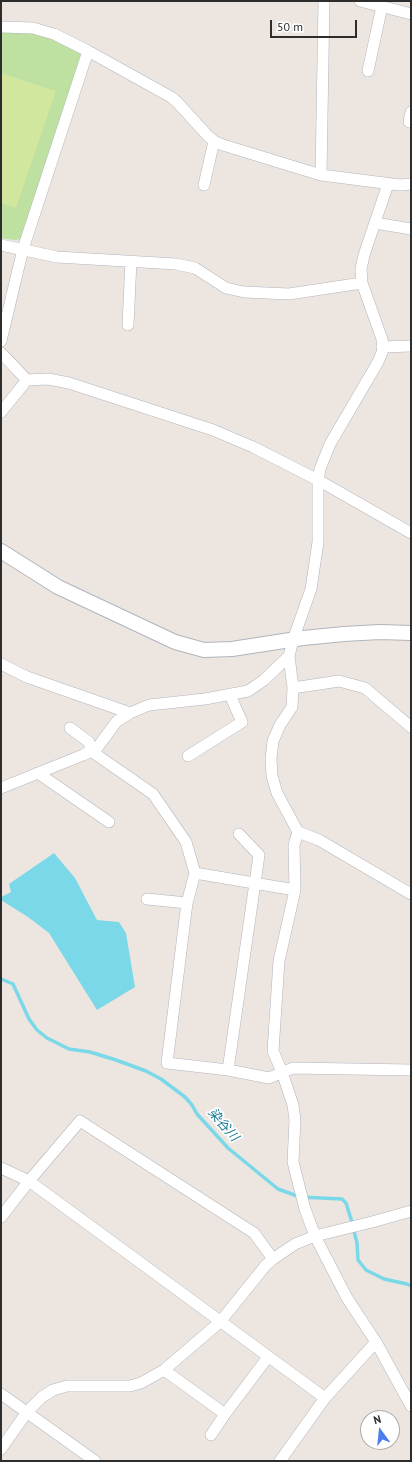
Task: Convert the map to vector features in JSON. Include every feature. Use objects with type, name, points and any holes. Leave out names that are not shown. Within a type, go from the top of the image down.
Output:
[{"type":"street","points":[[321,175],[324,1]]},
{"type":"street","points":[[360,1],[411,14]]},
{"type":"street","points":[[368,71],[382,6]]},
{"type":"street","points":[[1,27],[33,28],[43,30],[88,51],[171,97],[208,136],[214,141],[223,145],[321,175],[388,184],[411,184]]},
{"type":"street","points":[[1,340],[23,249],[88,51]]},
{"type":"street","points":[[204,185],[214,141]]},
{"type":"street","points":[[388,184],[362,262],[362,283],[382,339],[383,350],[378,362],[330,444],[322,462],[318,480],[318,542],[311,589],[289,656],[293,688],[292,707],[280,725],[273,741],[271,759],[272,776],[277,792],[298,832],[319,840],[411,894]]},
{"type":"street","points":[[375,223],[411,229]]},
{"type":"street","points":[[1,245],[57,257],[176,264],[195,268],[226,288],[244,292],[289,294],[362,283]]},
{"type":"street","points":[[128,325],[131,261]]},
{"type":"street","points":[[382,347],[411,346]]},
{"type":"street","points":[[1,353],[27,380]]},
{"type":"street","points":[[1,412],[27,380],[48,379],[69,383],[213,430],[253,447],[410,528]]},
{"type":"street","points":[[1,552],[58,587],[175,642],[204,650],[232,649],[344,634],[380,632],[411,633]]},
{"type":"street","points":[[1,788],[97,748],[117,721],[130,713],[149,705],[205,699],[248,691],[264,680],[289,656]]},
{"type":"street","points":[[1,664],[27,676],[130,713]]},
{"type":"street","points":[[293,688],[339,681],[364,688],[411,727]]},
{"type":"street","points":[[188,756],[242,722],[230,695]]},
{"type":"street","points":[[70,728],[89,742],[91,751],[153,794],[186,842],[195,873],[187,904],[167,1063],[228,1070],[268,1078],[293,1068],[411,1070]]},
{"type":"street","points":[[38,773],[109,822]]},
{"type":"street","points":[[298,832],[294,845],[295,890],[279,961],[273,1051],[293,1105],[295,1120],[293,1162],[305,1208],[315,1236],[347,1298],[376,1342],[411,1406]]},
{"type":"street","points":[[228,1070],[259,856],[239,834]]},
{"type":"street","points":[[195,873],[295,890]]},
{"type":"street","points":[[147,899],[187,904]]},
{"type":"street","points":[[1,1217],[29,1181],[80,1121],[254,1233],[274,1259]]},
{"type":"street","points":[[1,1168],[29,1181],[325,1398]]},
{"type":"street","points":[[1,1449],[27,1412],[42,1397],[53,1390],[67,1386],[130,1386],[141,1383],[164,1370],[220,1322],[232,1306],[274,1259],[295,1244],[315,1236],[411,1211]]},
{"type":"street","points":[[280,1461],[325,1398],[376,1342]]},
{"type":"street","points":[[211,1435],[268,1357]]},
{"type":"street","points":[[164,1370],[225,1414]]},
{"type":"street","points":[[1,1394],[95,1461]]},
{"type":"green space","points":[[1,32],[42,34],[78,50],[82,55],[22,239],[14,240],[1,238]]},
{"type":"green space","points":[[1,73],[56,91],[16,208],[1,203]]},
{"type":"water","points":[[54,853],[75,878],[97,920],[119,922],[126,933],[135,987],[97,1010],[49,933],[28,917],[1,900],[1,897],[11,892],[9,884]]},
{"type":"waterway","name":"染谷川","points":[[1,979],[13,984],[29,1019],[37,1030],[47,1038],[69,1049],[90,1052],[116,1060],[146,1071],[161,1079],[185,1097],[197,1114],[228,1148],[278,1189],[300,1197],[342,1199],[346,1203],[351,1219],[357,1243],[358,1260],[366,1270],[384,1279],[411,1286]]}]
